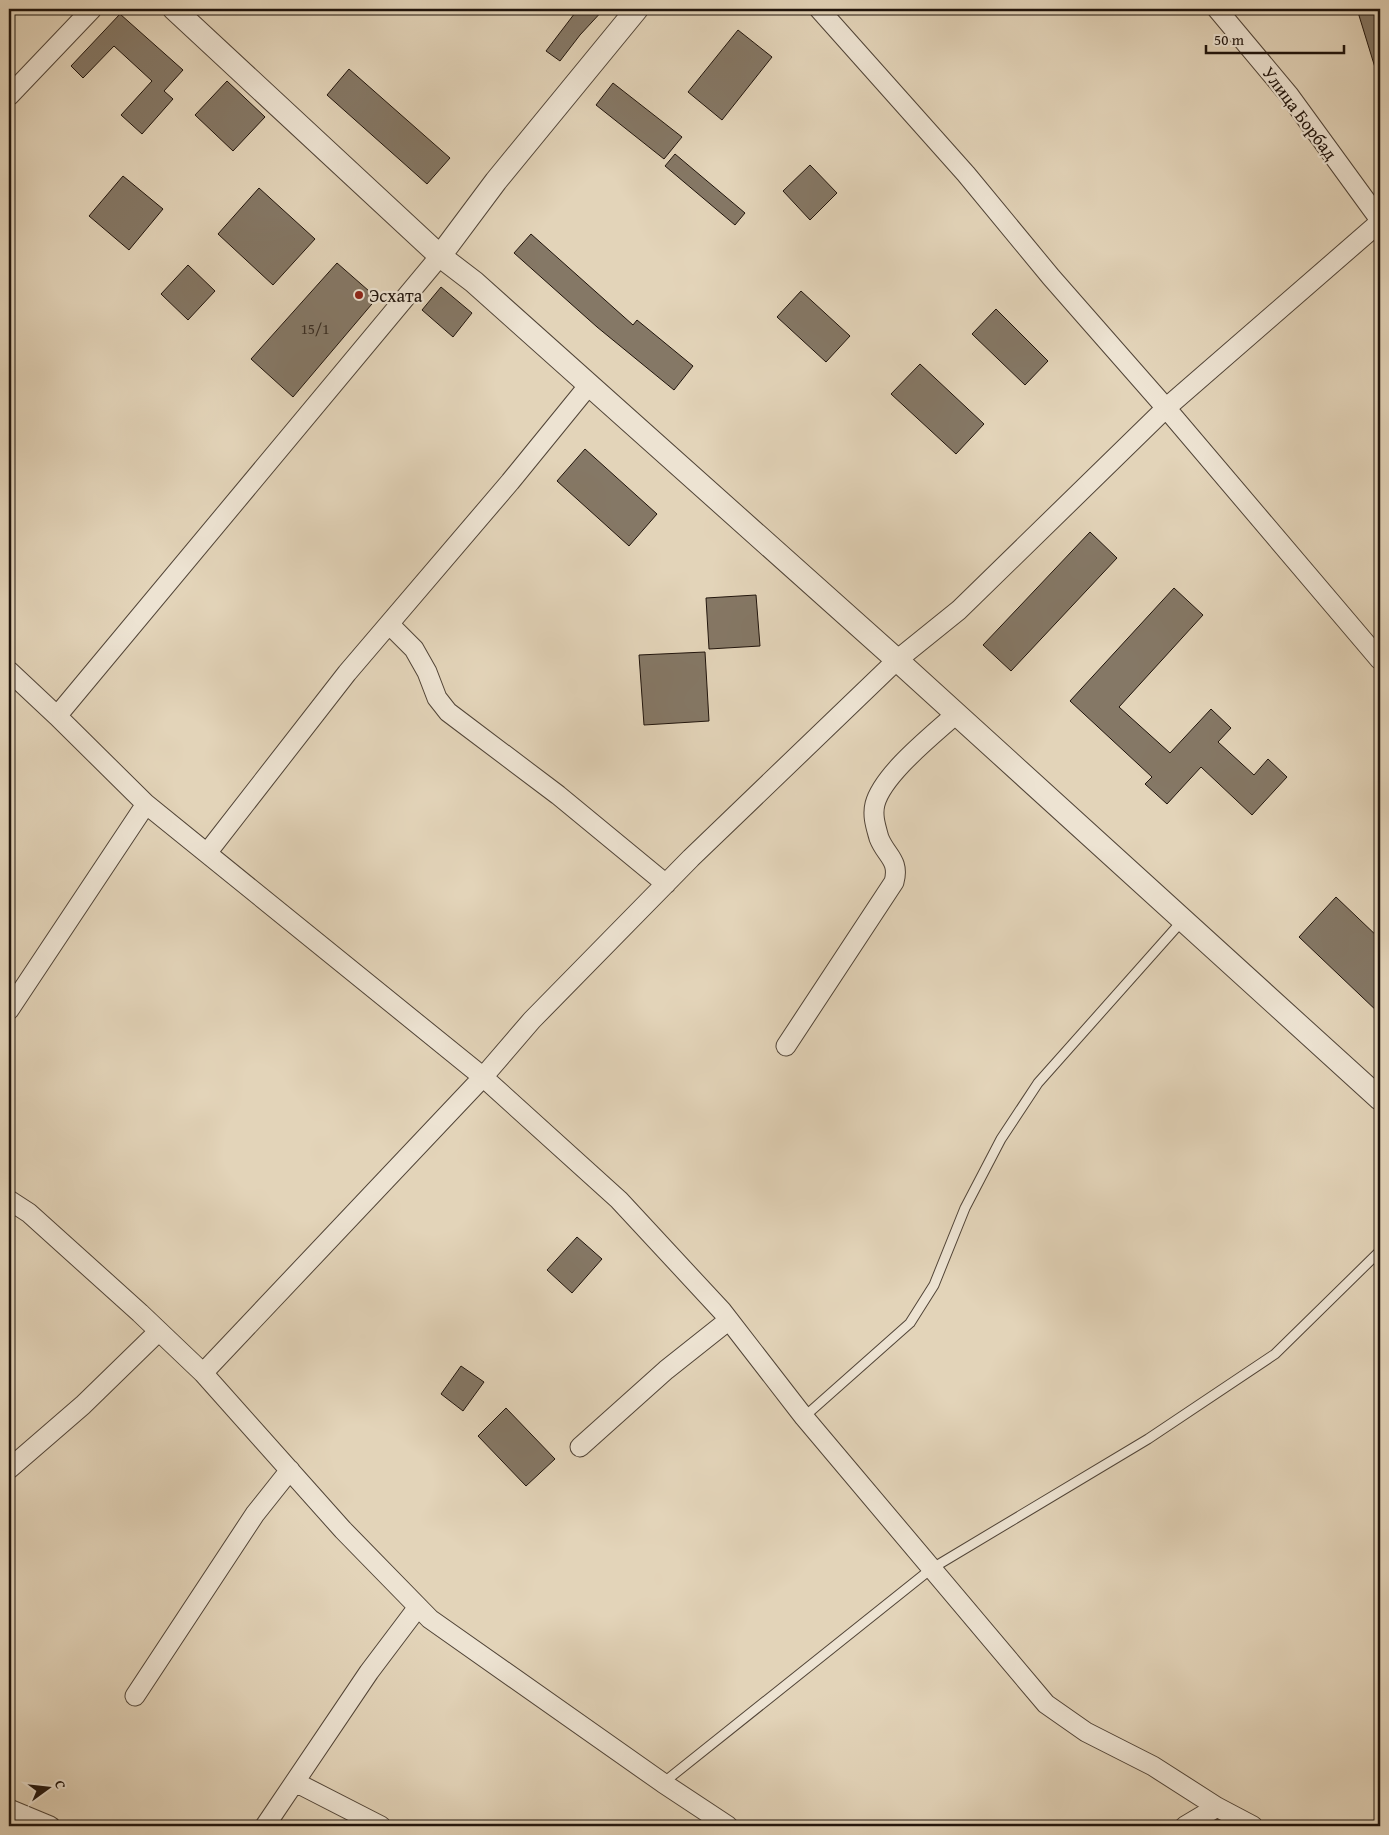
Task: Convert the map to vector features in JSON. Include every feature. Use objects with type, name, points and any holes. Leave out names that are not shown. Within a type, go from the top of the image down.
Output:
[{"type":"street","points":[[9,96],[92,9]]},
{"type":"street","points":[[174,9],[440,256],[474,282],[897,660],[1380,1099]]},
{"type":"street","points":[[57,716],[440,256],[496,181],[637,9]]},
{"type":"street","points":[[819,9],[966,174],[1380,660]]},
{"type":"street","name":"Улица Борбад","points":[[1217,9],[1289,95],[1380,221]]},
{"type":"street","points":[[203,1372],[483,1077],[532,1020],[666,884],[897,660],[959,610],[1166,408],[1380,221]]},
{"type":"street","points":[[207,854],[347,673],[510,482],[589,385]]},
{"type":"street","points":[[389,624],[414,649],[427,672],[438,698],[448,712],[558,795],[666,884]]},
{"type":"street","points":[[9,671],[146,804],[483,1077],[619,1200],[729,1320],[804,1417],[1046,1704],[1086,1732],[1153,1766],[1217,1807],[1253,1826]]},
{"type":"street","points":[[786,1046],[894,882],[897,872],[893,860],[880,840],[874,818],[875,805],[881,791],[905,762],[956,714]]},
{"type":"street","points":[[9,1010],[146,804]]},
{"type":"street","points":[[9,1200],[28,1213],[203,1372],[343,1530],[430,1618],[663,1783],[728,1826]]},
{"type":"street","points":[[580,1447],[666,1370],[729,1320]]},
{"type":"street","points":[[9,1469],[83,1405],[159,1331]]},
{"type":"street","points":[[135,1696],[255,1514],[290,1470]]},
{"type":"street","points":[[265,1826],[369,1672],[418,1607]]},
{"type":"street","points":[[295,1782],[381,1826]]},
{"type":"street","points":[[1185,1826],[1217,1807]]},
{"type":"street","points":[[9,1809],[50,1826]]},
{"type":"lane","points":[[804,1417],[910,1323],[934,1285],[965,1208],[997,1148],[1038,1083],[1183,920]]},
{"type":"lane","points":[[663,1783],[931,1569],[1148,1439],[1274,1354],[1380,1251]]},
{"type":"building","points":[[578,9],[604,9],[580,35],[560,61],[546,51]]},
{"type":"building","points":[[1357,9],[1380,9],[1380,74],[1377,74]]},
{"type":"building","points":[[120,14],[183,70],[164,91],[173,99],[142,134],[121,115],[152,81],[114,46],[83,78],[71,66]]},
{"type":"building","points":[[738,30],[772,57],[722,120],[688,92]]},
{"type":"building","points":[[349,69],[450,158],[427,184],[327,95]]},
{"type":"building","points":[[227,81],[265,117],[233,151],[195,115]]},
{"type":"building","points":[[613,83],[682,137],[664,159],[596,105]]},
{"type":"building","points":[[675,154],[745,213],[735,225],[665,166]]},
{"type":"building","points":[[810,165],[837,193],[810,220],[783,191]]},
{"type":"building","points":[[123,176],[163,209],[129,250],[89,216]]},
{"type":"building","points":[[259,188],[315,239],[273,285],[218,234]]},
{"type":"building","points":[[531,234],[633,325],[637,320],[693,366],[674,390],[597,327],[514,253]]},
{"type":"building","points":[[337,263],[377,298],[293,397],[251,359]]},
{"type":"building","points":[[188,265],[215,291],[188,320],[161,294]]},
{"type":"building","points":[[441,287],[472,313],[453,337],[422,310]]},
{"type":"building","points":[[801,291],[850,336],[826,362],[777,317]]},
{"type":"building","points":[[996,309],[1048,361],[1025,385],[972,334]]},
{"type":"building","points":[[920,364],[984,424],[956,454],[891,394]]},
{"type":"building","points":[[585,449],[657,514],[629,546],[557,481]]},
{"type":"building","points":[[1090,532],[1117,558],[1011,671],[983,645]]},
{"type":"building","points":[[1174,588],[1203,615],[1119,707],[1170,753],[1211,709],[1231,728],[1218,742],[1254,775],[1268,759],[1287,777],[1252,815],[1201,767],[1167,804],[1145,784],[1152,777],[1070,701]]},
{"type":"building","points":[[756,595],[760,646],[709,649],[706,598]]},
{"type":"building","points":[[705,652],[709,721],[644,725],[639,655]]},
{"type":"building","points":[[1336,897],[1380,939],[1380,1014],[1299,937]]},
{"type":"building","points":[[577,1237],[602,1259],[572,1293],[547,1270]]},
{"type":"building","points":[[461,1366],[484,1382],[463,1411],[441,1394]]},
{"type":"building","points":[[506,1408],[555,1459],[526,1486],[478,1436]]},
{"type":"place","name":"Эсхата","points":[[359,295]]}]
